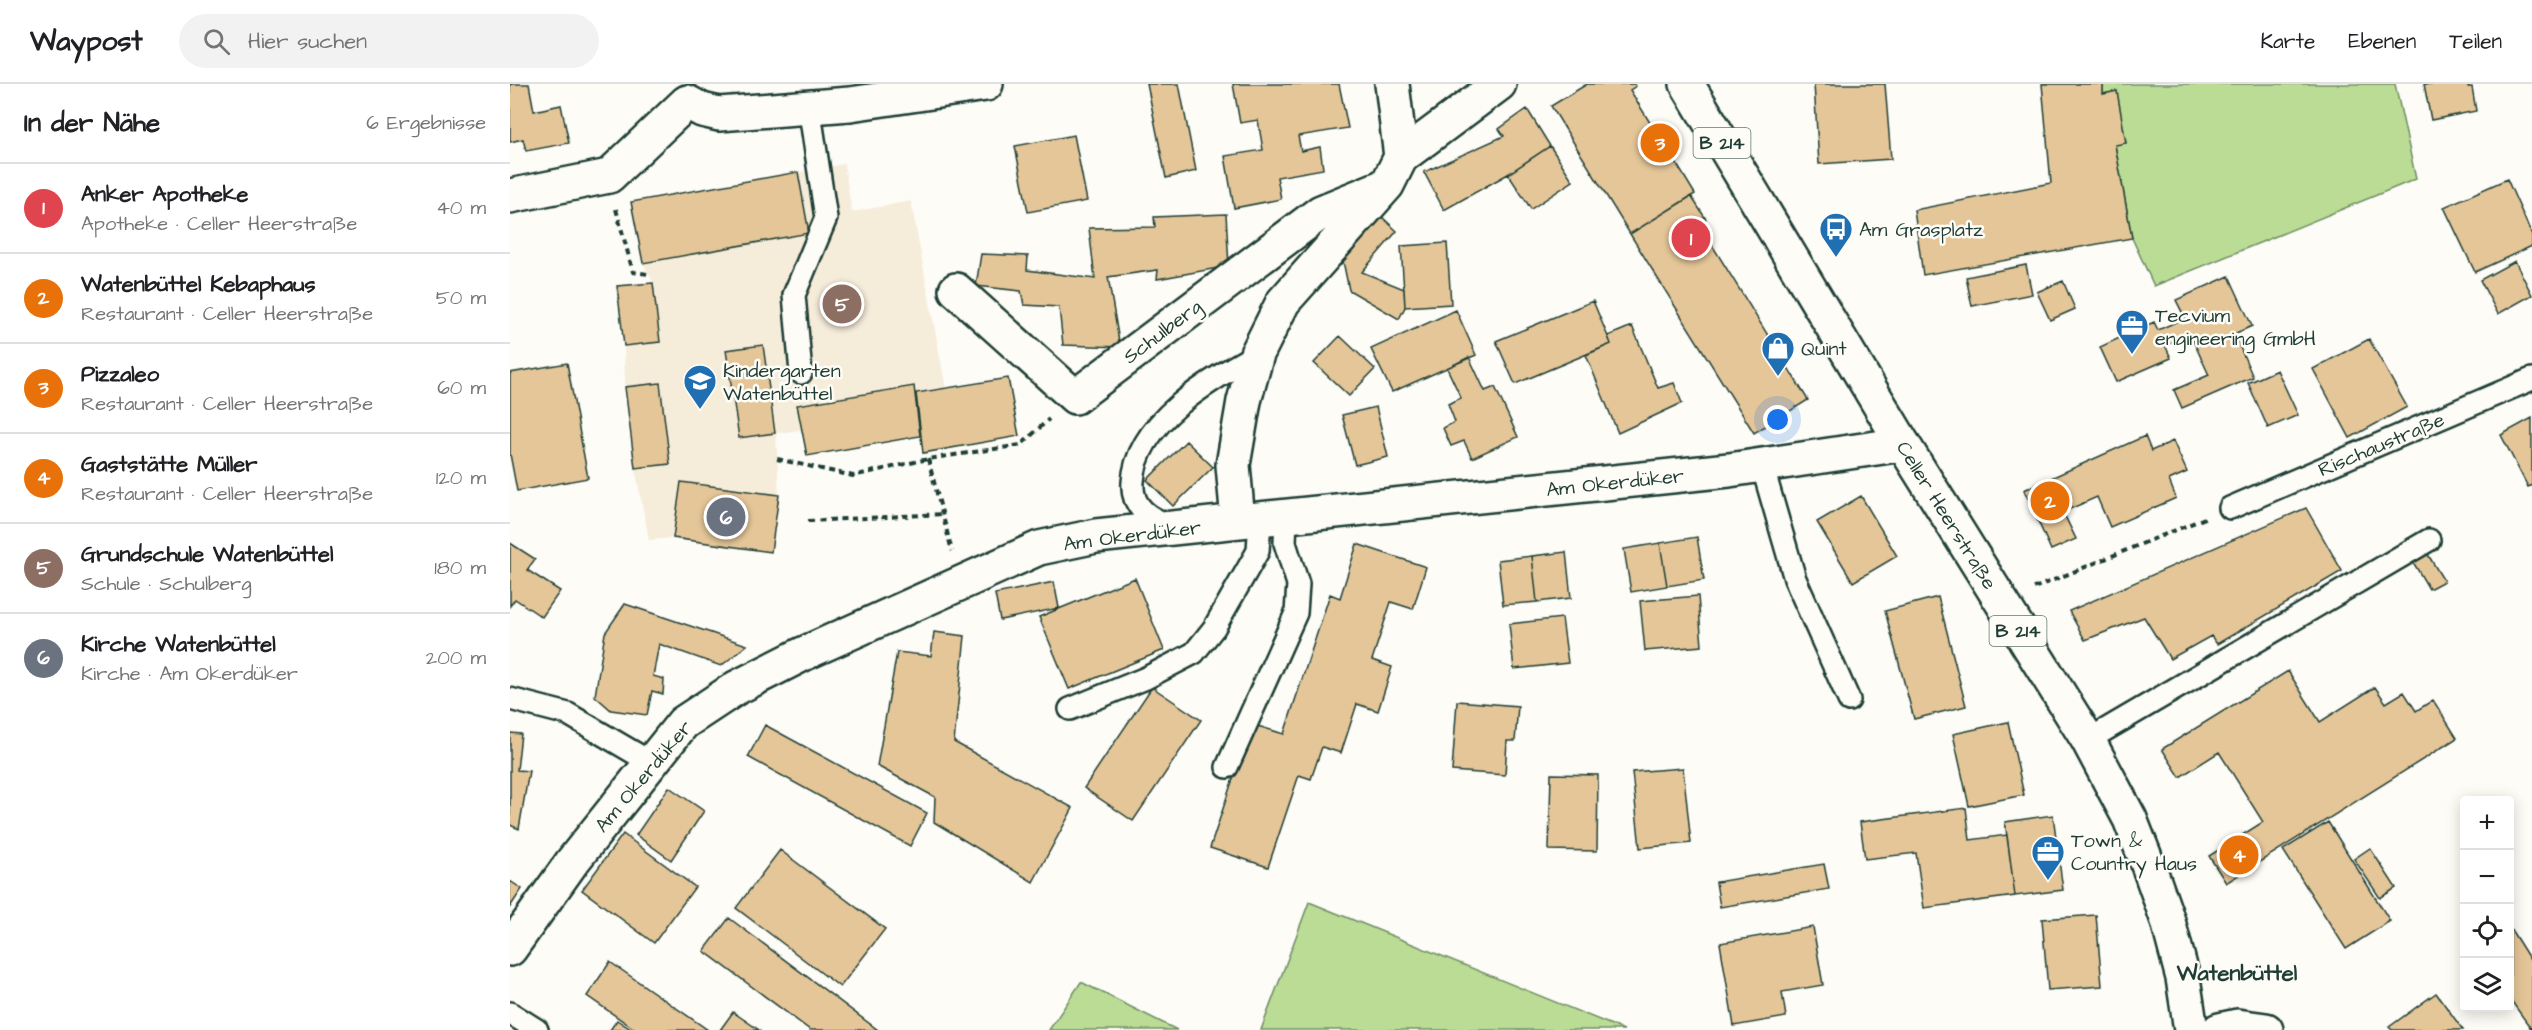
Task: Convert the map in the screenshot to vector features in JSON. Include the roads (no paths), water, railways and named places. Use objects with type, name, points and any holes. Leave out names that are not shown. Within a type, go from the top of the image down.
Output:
[{"type":"street","points":[[510,196],[609,176],[680,93],[702,110],[719,114],[850,104],[986,84]]},
{"type":"street","points":[[1392,84],[1394,171]]},
{"type":"street","points":[[1261,519],[1233,465],[1244,401],[1257,354],[1283,302],[1394,171],[1499,84]]},
{"type":"street","name":"Celler Heerstraße","points":[[1687,84],[1903,444],[2088,740],[2130,819],[2157,890],[2183,978],[2192,1030]]},
{"type":"street","name":"Schulberg","points":[[956,290],[1075,397],[1321,212],[1394,171]]},
{"type":"street","name":"Am Okerdüker","points":[[510,949],[572,862],[683,723],[736,688],[803,654],[1039,548],[1096,536],[1762,465],[1903,444]]},
{"type":"street","points":[[2219,1030],[2237,1026],[2259,1027],[2266,1030]]},
{"type":"lane","points":[[801,372],[794,295],[826,218],[809,106]]},
{"type":"lane","points":[[1177,528],[1155,520],[1140,510],[1132,491],[1134,468],[1143,446],[1157,426],[1180,405],[1220,375],[1257,354]]},
{"type":"lane","name":"Rischaustraße","points":[[2230,508],[2532,380]]},
{"type":"lane","points":[[1762,465],[1795,579],[1850,700]]},
{"type":"lane","points":[[1070,709],[1146,678],[1194,653],[1214,628],[1258,550],[1261,519]]},
{"type":"lane","points":[[1227,767],[1296,613],[1298,584],[1285,543],[1261,519]]},
{"type":"lane","points":[[2088,740],[2430,540]]},
{"type":"lane","points":[[510,699],[568,714],[650,762]]},
{"type":"lane","points":[[510,1013],[537,1030]]},
{"type":"place","name":"Pizzaleo","points":[[1660,143]]},
{"type":"place","name":"Anker Apotheke","points":[[1691,238]]},
{"type":"place","name":"Am Grasplatz","points":[[1836,258]]},
{"type":"place","name":"Grundschule Watenbüttel","points":[[842,304]]},
{"type":"place","name":"Tecvium engineering GmbH","points":[[2132,355]]},
{"type":"place","name":"Quint","points":[[1778,377]]},
{"type":"place","name":"Kindergarten Watenbüttel","points":[[700,410]]},
{"type":"place","name":"Watenbüttel Kebaphaus","points":[[2050,501]]},
{"type":"place","name":"Kirche Watenbüttel","points":[[726,517]]},
{"type":"place","name":"Gaststätte Müller","points":[[2239,855]]},
{"type":"place","name":"Town & Country Haus","points":[[2048,881]]},
{"type":"district","name":"Watenbüttel","points":[[2237,972]]}]
